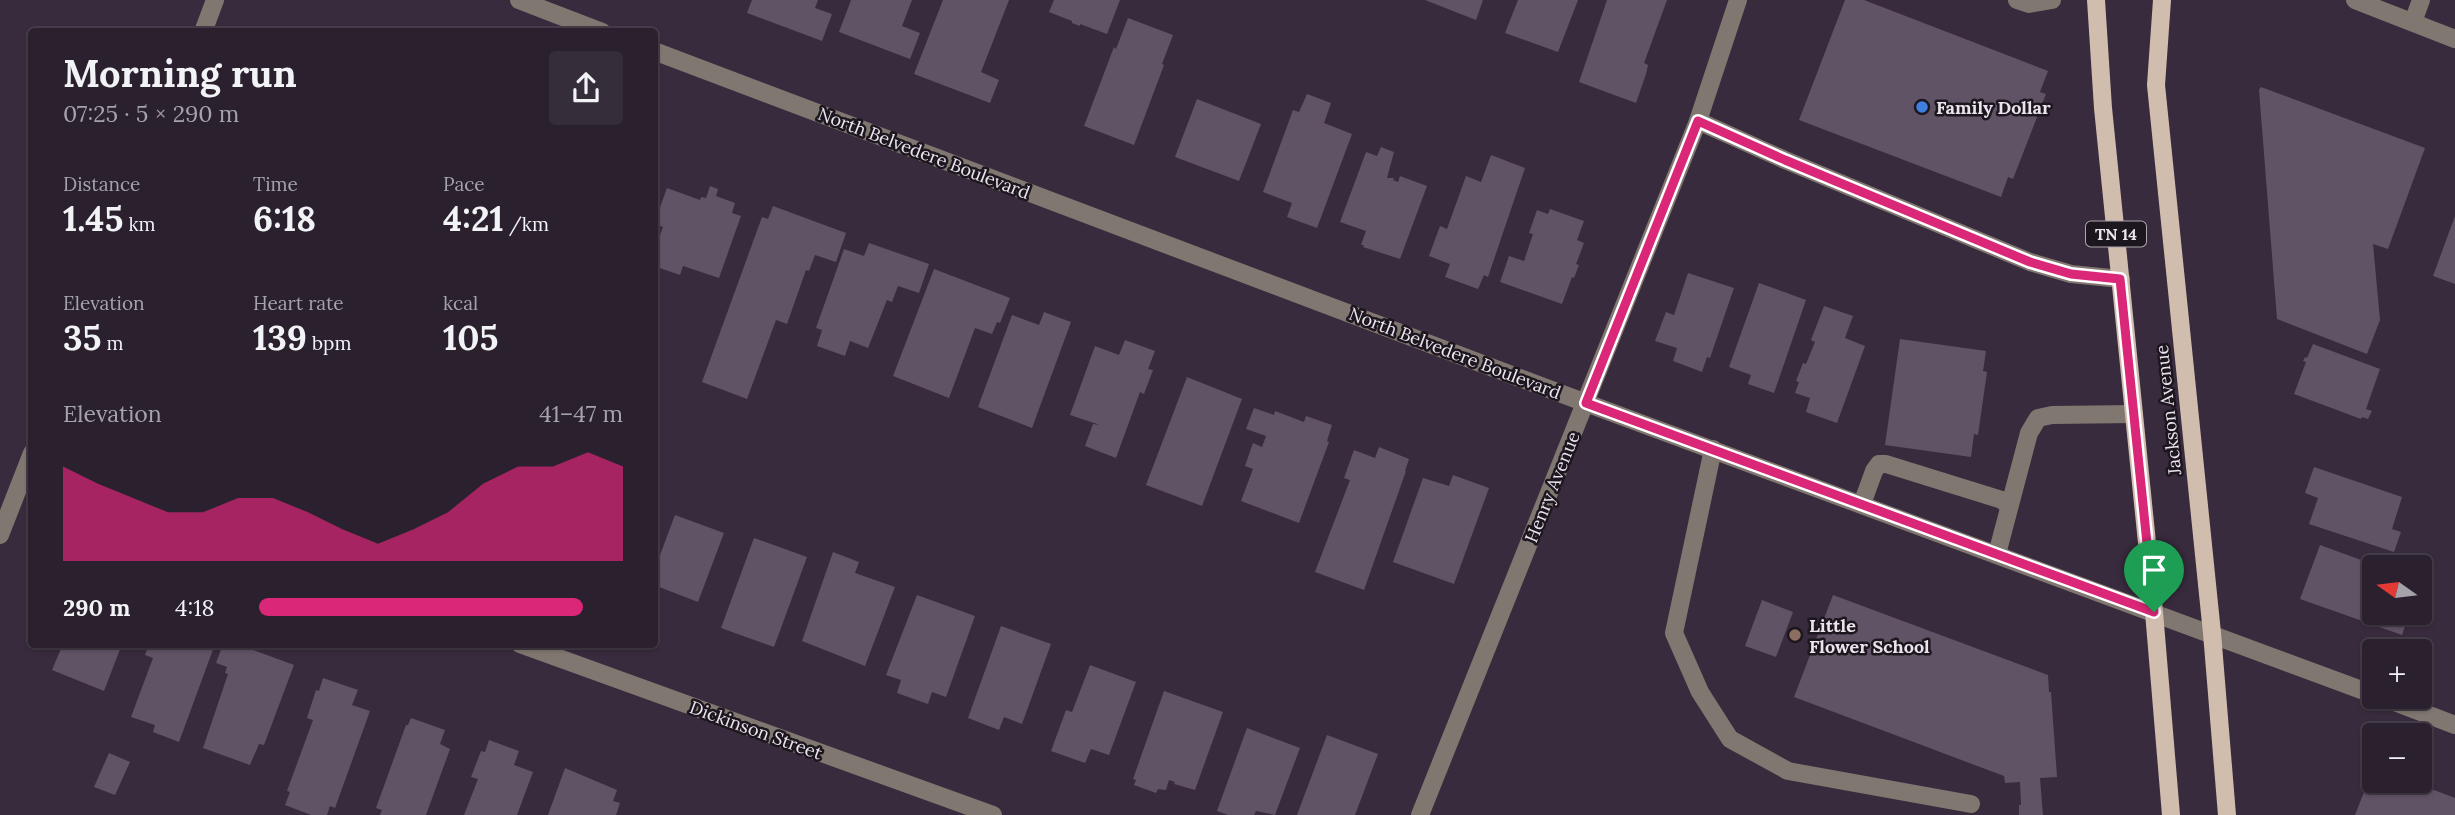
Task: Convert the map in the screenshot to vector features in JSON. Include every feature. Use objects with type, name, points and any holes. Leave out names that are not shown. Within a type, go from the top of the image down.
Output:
[{"type":"main road","name":"Jackson Avenue","points":[[2096,0],[2171,815]]},
{"type":"main road","name":"Jackson Avenue","points":[[2162,0],[2156,85],[2212,633],[2227,815]]},
{"type":"street","points":[[204,28],[215,0]]},
{"type":"street","points":[[519,0],[592,28]]},
{"type":"street","name":"Henry Avenue","points":[[1420,815],[1698,121],[1738,0]]},
{"type":"street","points":[[2017,0],[2029,4],[2052,0]]},
{"type":"street","points":[[2355,0],[2455,38]]},
{"type":"street","points":[[2413,22],[2421,0]]},
{"type":"street","name":"North Belvedere Boulevard","points":[[658,53],[1586,403],[2362,690]]},
{"type":"street","points":[[1698,121],[2030,262],[2071,274],[2120,279]]},
{"type":"street","points":[[1997,554],[2029,433],[2038,418],[2052,415],[2134,414]]},
{"type":"street","points":[[1713,449],[1674,633],[1700,692],[1730,739],[1788,771],[1971,804]]},
{"type":"street","points":[[1862,504],[1874,471],[1879,464],[1886,464],[2002,500],[2008,505]]},
{"type":"street","points":[[0,536],[28,465]]},
{"type":"street","name":"Dickinson Street","points":[[531,648],[993,815]]},
{"type":"street","name":"North Belvedere Boulevard","points":[[2412,709],[2455,725]]},
{"type":"building","points":[[752,0],[818,0],[815,8],[832,14],[822,41],[747,13]]},
{"type":"building","points":[[851,0],[912,0],[902,26],[920,33],[910,59],[839,32]]},
{"type":"building","points":[[943,0],[1009,0],[981,72],[999,80],[990,103],[914,74]]},
{"type":"building","points":[[1054,0],[1120,0],[1107,34],[1072,23],[1049,12]]},
{"type":"building","points":[[1425,0],[1483,0],[1476,20]]},
{"type":"building","points":[[1518,0],[1578,0],[1558,52],[1505,33]]},
{"type":"building","points":[[1607,0],[1667,0],[1644,63],[1648,65],[1636,103],[1579,82]]},
{"type":"building","name":"Family Dollar","points":[[1845,0],[1864,0],[2048,71],[2040,92],[2046,94],[2013,179],[2008,177],[2001,197],[1799,120]]},
{"type":"building","points":[[1128,18],[1173,35],[1134,145],[1084,126]]},
{"type":"building","points":[[2261,87],[2425,148],[2388,249],[2373,244],[2380,320],[2367,354],[2277,319],[2259,90]]},
{"type":"building","points":[[1307,94],[1331,103],[1324,123],[1352,134],[1317,228],[1287,217],[1292,203],[1263,192],[1293,110],[1299,112]]},
{"type":"building","points":[[1197,99],[1261,124],[1239,181],[1175,157]]},
{"type":"building","points":[[1381,147],[1394,152],[1387,178],[1394,178],[1393,180],[1398,182],[1400,176],[1427,186],[1400,259],[1363,247],[1364,245],[1361,245],[1366,231],[1340,222],[1366,152],[1377,156]]},
{"type":"building","points":[[1491,155],[1525,168],[1488,277],[1484,275],[1478,289],[1445,277],[1450,264],[1429,256],[1440,226],[1447,229],[1466,176],[1481,182]]},
{"type":"building","points":[[710,186],[718,189],[716,196],[735,203],[732,213],[741,216],[719,278],[683,266],[680,275],[658,267],[658,240],[663,227],[658,225],[658,213],[667,188],[700,200],[701,197],[706,198]]},
{"type":"building","points":[[773,206],[846,233],[836,262],[815,255],[809,271],[806,270],[787,324],[776,320],[747,399],[702,382],[762,217],[768,219]]},
{"type":"building","points":[[1550,209],[1584,221],[1577,240],[1584,243],[1576,264],[1579,265],[1562,304],[1500,282],[1509,256],[1524,261],[1537,210],[1548,214]]},
{"type":"building","points":[[2455,216],[2455,284],[2433,276]]},
{"type":"building","points":[[869,243],[929,264],[919,293],[898,286],[892,302],[887,300],[868,348],[850,341],[845,356],[817,346],[822,330],[816,328],[844,249],[864,256]]},
{"type":"building","points":[[934,269],[1010,298],[1000,323],[997,322],[992,334],[975,328],[949,398],[893,376]]},
{"type":"building","points":[[1688,273],[1734,288],[1710,358],[1707,357],[1702,372],[1673,361],[1677,348],[1655,341],[1666,312],[1674,315]]},
{"type":"building","points":[[1759,283],[1806,300],[1774,393],[1748,384],[1751,375],[1729,367]]},
{"type":"building","points":[[1824,306],[1853,316],[1845,338],[1865,346],[1837,423],[1806,412],[1810,398],[1795,393],[1799,382],[1796,381],[1803,363],[1806,364],[1815,342],[1811,340]]},
{"type":"building","points":[[1044,312],[1071,322],[1032,428],[978,407],[1012,315],[1039,325]]},
{"type":"building","points":[[1900,339],[1986,351],[1983,371],[1987,372],[1978,435],[1974,434],[1971,457],[1885,445]]},
{"type":"building","points":[[1125,340],[1155,351],[1148,369],[1153,370],[1144,394],[1140,392],[1116,458],[1085,446],[1093,424],[1100,425],[1070,415],[1095,346],[1119,355]]},
{"type":"building","points":[[2313,344],[2380,369],[2366,409],[2372,411],[2368,419],[2361,419],[2294,394],[2306,362],[2303,361]]},
{"type":"building","points":[[1187,377],[1242,399],[1202,506],[1146,485]]},
{"type":"building","points":[[1254,408],[1274,415],[1275,411],[1304,422],[1306,416],[1332,425],[1327,441],[1329,442],[1299,523],[1241,501],[1253,469],[1245,466],[1253,443],[1262,447],[1266,436],[1246,429]]},
{"type":"building","points":[[1379,447],[1409,459],[1364,590],[1315,572],[1350,480],[1344,478],[1354,450],[1375,458]]},
{"type":"building","points":[[2314,467],[2402,497],[2392,529],[2401,532],[2394,552],[2309,524],[2318,498],[2305,493]]},
{"type":"building","points":[[1453,475],[1489,488],[1454,584],[1393,562],[1423,478],[1449,486]]},
{"type":"building","points":[[675,515],[724,533],[698,602],[658,587],[658,560]]},
{"type":"building","points":[[754,538],[807,557],[774,647],[721,628]]},
{"type":"building","points":[[2320,545],[2362,560],[2362,621],[2300,599]]},
{"type":"building","points":[[833,552],[859,562],[855,573],[895,587],[865,666],[802,641]]},
{"type":"building","points":[[917,595],[975,616],[946,697],[932,692],[928,704],[897,693],[901,680],[886,675]]},
{"type":"building","points":[[1833,595],[2048,675],[2057,777],[2040,778],[2043,815],[2019,815],[2020,782],[2005,783],[2004,776],[1794,697]]},
{"type":"building","points":[[1762,600],[1793,612],[1776,657],[1745,646]]},
{"type":"building","points":[[2374,625],[2405,625],[2402,635]]},
{"type":"building","points":[[1001,626],[1051,644],[1022,724],[1004,717],[999,730],[968,718]]},
{"type":"building","points":[[61,648],[120,648],[104,691],[52,670]]},
{"type":"building","points":[[148,648],[214,648],[179,742],[153,732],[155,725],[131,717],[153,658],[145,655]]},
{"type":"building","points":[[222,648],[248,648],[294,665],[264,745],[259,744],[250,765],[203,748],[228,674],[225,673],[227,667],[216,663]]},
{"type":"building","points":[[1090,665],[1136,682],[1109,755],[1091,749],[1085,763],[1051,751],[1066,710],[1072,712]]},
{"type":"building","points":[[323,678],[358,690],[352,705],[370,711],[335,808],[330,806],[327,815],[311,815],[285,805],[290,792],[287,791],[313,720],[307,718]]},
{"type":"building","points":[[1164,691],[1223,712],[1195,790],[1169,780],[1166,790],[1158,789],[1156,793],[1134,785],[1136,780],[1133,779]]},
{"type":"building","points":[[411,718],[445,730],[440,744],[450,749],[426,815],[380,815],[382,810],[376,808],[406,725]]},
{"type":"building","points":[[1247,728],[1300,748],[1275,815],[1256,811],[1254,815],[1228,815],[1217,811]]},
{"type":"building","points":[[1327,735],[1378,754],[1355,815],[1297,815]]},
{"type":"building","points":[[489,740],[519,751],[514,765],[533,772],[517,815],[464,815],[478,779],[471,777],[481,751],[485,752]]},
{"type":"building","points":[[109,753],[130,762],[115,795],[94,787]]},
{"type":"building","points":[[565,768],[617,790],[613,801],[620,803],[616,815],[548,815]]},
{"type":"building","points":[[2432,789],[2455,798],[2455,815],[2355,815],[2364,793],[2432,793]]},
{"type":"place","name":"Family Dollar","points":[[1922,107]]},
{"type":"place","name":"Little Flower School","points":[[1795,635]]},
{"type":"route","points":[[1698,121],[2030,262],[2071,274],[2120,279],[2154,612],[1586,403],[1698,121]]}]
